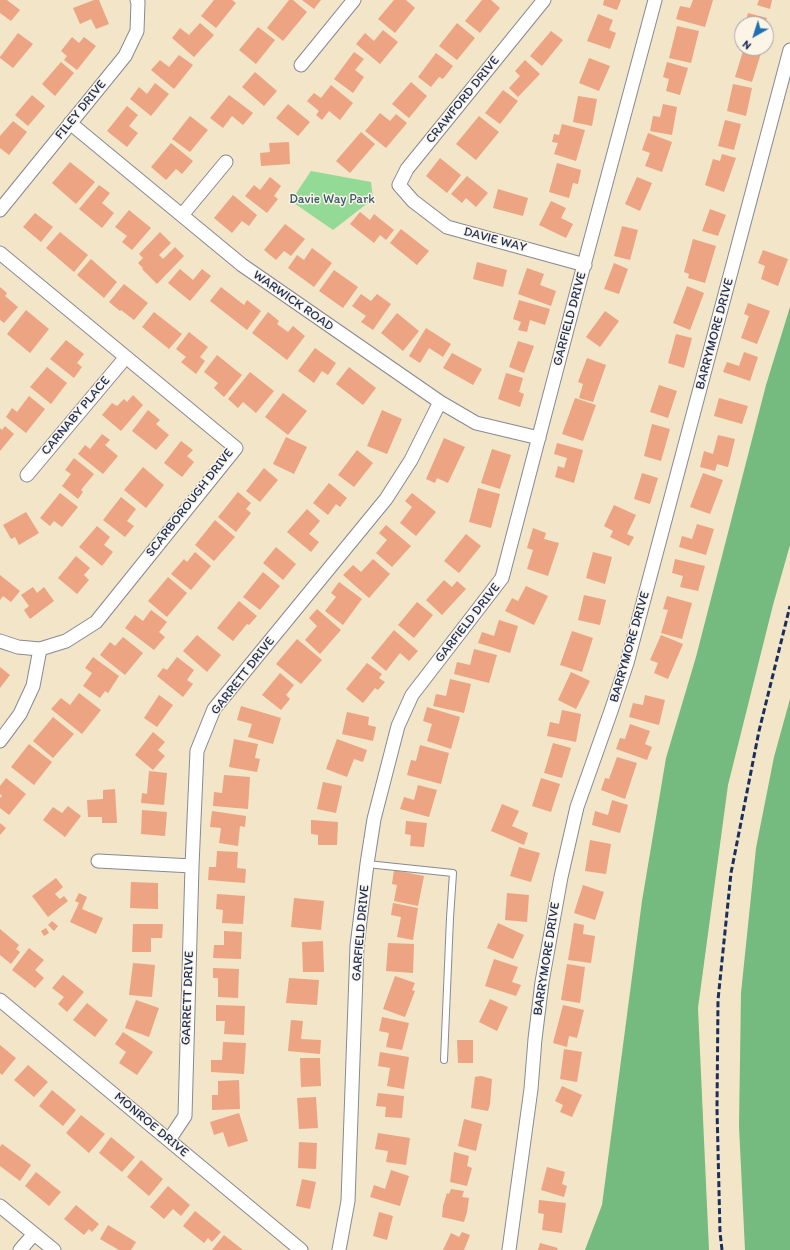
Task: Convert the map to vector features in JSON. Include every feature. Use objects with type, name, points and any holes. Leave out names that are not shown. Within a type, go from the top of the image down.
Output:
[{"type":"street","name":"FILEY DRIVE","points":[[0,210],[125,56],[137,31],[139,0]]},
{"type":"street","points":[[301,65],[354,0]]},
{"type":"street","name":"CRAWFORD DRIVE","points":[[413,201],[398,185],[407,169],[544,0]]},
{"type":"street","name":"GARFIELD DRIVE","points":[[339,1250],[348,1201],[358,946],[367,864],[374,819],[398,726],[412,695],[502,578],[655,0]]},
{"type":"street","name":"BARRYMORE DRIVE","points":[[509,1250],[531,1089],[542,982],[561,878],[577,807],[627,663],[790,50]]},
{"type":"street","name":"WARWICK ROAD","points":[[70,123],[242,265],[440,402],[476,423],[539,438]]},
{"type":"street","points":[[182,215],[226,162]]},
{"type":"street","name":"DAVIE WAY","points":[[413,201],[447,227],[585,265]]},
{"type":"street","name":"SCARBOROUGH DRIVE","points":[[0,253],[236,448],[96,622],[66,641],[40,649],[18,647],[0,640]]},
{"type":"street","name":"CARNABY PLACE","points":[[27,475],[126,357]]},
{"type":"street","name":"GARRETT DRIVE","points":[[169,1140],[185,1116],[192,866],[197,751],[214,709],[386,499],[411,460],[440,402]]},
{"type":"street","points":[[0,741],[20,714],[33,686],[40,649]]},
{"type":"street","points":[[98,862],[192,866]]},
{"type":"street","name":"MONROE DRIVE","points":[[0,1000],[301,1250]]},
{"type":"street","points":[[0,1206],[54,1250]]},
{"type":"street","points":[[20,1250],[34,1234]]},
{"type":"lane","points":[[367,864],[453,873],[444,1060]]},
{"type":"green space","name":"Davie Way Park","points":[[311,171],[371,182],[373,199],[333,230],[291,201]]},
{"type":"green space","points":[[790,307],[790,545],[773,605],[728,785],[698,1008],[709,1250],[585,1250],[602,1205],[642,901],[666,758],[696,657],[766,385]]},
{"type":"green space","points":[[790,699],[790,1250],[745,1250],[739,1126],[741,993],[756,848],[774,757]]},
{"type":"building","points":[[0,0],[7,0],[20,10],[11,21],[0,13]]},
{"type":"building","points":[[94,0],[99,0],[109,24],[96,29],[91,19],[80,24],[73,8]]},
{"type":"building","points":[[214,0],[232,0],[236,3],[216,28],[201,16]]},
{"type":"building","points":[[289,0],[293,0],[307,12],[283,41],[267,28]]},
{"type":"building","points":[[302,0],[321,0],[314,9]]},
{"type":"building","points":[[394,0],[406,0],[415,8],[395,33],[378,19]]},
{"type":"building","points":[[482,0],[491,0],[500,8],[480,33],[465,21]]},
{"type":"building","points":[[604,0],[621,0],[617,10],[603,5]]},
{"type":"building","points":[[693,0],[713,0],[705,27],[676,19],[680,6],[690,8]]},
{"type":"building","points":[[759,0],[772,0],[770,9],[757,5]]},
{"type":"building","points":[[748,13],[759,16],[747,16]]},
{"type":"building","points":[[598,14],[613,20],[609,30],[616,33],[610,49],[587,41]]},
{"type":"building","points":[[200,23],[214,35],[194,57],[172,38],[180,28],[189,35]]},
{"type":"building","points":[[457,23],[475,38],[457,60],[439,46]]},
{"type":"building","points":[[677,26],[699,31],[691,63],[669,58]]},
{"type":"building","points":[[258,27],[275,40],[256,64],[239,50]]},
{"type":"building","points":[[383,30],[398,42],[380,64],[356,44],[365,33],[374,41]]},
{"type":"building","points":[[551,31],[563,40],[542,66],[530,56]]},
{"type":"building","points":[[18,33],[33,44],[13,68],[0,57]]},
{"type":"building","points":[[72,37],[79,43],[84,37],[96,46],[77,70],[64,60],[67,56],[61,51]]},
{"type":"building","points":[[354,52],[364,59],[355,70],[364,77],[353,93],[334,79]]},
{"type":"building","points":[[436,53],[453,66],[443,79],[439,77],[431,87],[418,77]]},
{"type":"building","points":[[179,55],[193,65],[174,89],[151,70],[160,60],[169,67]]},
{"type":"building","points":[[742,56],[760,56],[752,82],[735,77]]},
{"type":"building","points":[[589,58],[610,66],[599,91],[579,83]]},
{"type":"building","points":[[525,60],[540,74],[518,97],[509,88],[520,76],[515,71]]},
{"type":"building","points":[[61,62],[74,73],[55,96],[42,84]]},
{"type":"building","points":[[667,62],[688,68],[680,95],[666,91],[669,79],[663,77]]},
{"type":"building","points":[[255,72],[277,91],[264,106],[242,87]]},
{"type":"building","points":[[411,82],[427,96],[409,118],[392,104]]},
{"type":"building","points":[[155,83],[169,94],[151,116],[130,99],[139,87],[147,94]]},
{"type":"building","points":[[733,84],[752,88],[746,116],[727,111]]},
{"type":"building","points":[[331,85],[353,103],[340,120],[329,111],[322,120],[316,115],[319,111],[307,101],[314,93],[321,98]]},
{"type":"building","points":[[503,90],[518,101],[500,124],[485,113]]},
{"type":"building","points":[[32,95],[45,106],[28,126],[15,115]]},
{"type":"building","points":[[229,95],[253,113],[243,125],[232,116],[223,128],[210,118]]},
{"type":"building","points":[[578,96],[597,99],[592,126],[573,122]]},
{"type":"building","points":[[288,104],[310,122],[298,136],[276,118]]},
{"type":"building","points":[[663,104],[677,107],[672,135],[650,131],[653,116],[660,117]]},
{"type":"building","points":[[127,106],[138,115],[129,126],[138,133],[127,147],[107,131]]},
{"type":"building","points":[[380,113],[390,121],[396,114],[407,123],[386,148],[365,131]]},
{"type":"building","points":[[190,116],[208,130],[190,152],[172,139]]},
{"type":"building","points":[[479,116],[499,132],[476,160],[456,144]]},
{"type":"building","points":[[725,120],[741,124],[734,150],[718,146]]},
{"type":"building","points":[[13,121],[27,132],[9,155],[0,148],[0,136]]},
{"type":"building","points":[[562,124],[585,130],[576,161],[554,154],[558,143],[552,142],[554,134],[559,135]]},
{"type":"building","points":[[361,132],[375,144],[350,173],[336,161]]},
{"type":"building","points":[[648,133],[672,142],[662,172],[645,166],[650,153],[642,150]]},
{"type":"building","points":[[289,142],[290,164],[261,166],[260,153],[270,152],[269,143]]},
{"type":"building","points":[[171,143],[193,161],[182,174],[176,169],[166,180],[151,167]]},
{"type":"building","points":[[722,154],[736,158],[724,192],[705,185],[713,159],[720,161]]},
{"type":"building","points":[[440,158],[461,175],[447,193],[426,176]]},
{"type":"building","points":[[70,162],[95,182],[76,204],[52,183]]},
{"type":"building","points":[[557,163],[581,170],[578,184],[573,183],[569,198],[549,192]]},
{"type":"building","points":[[467,176],[488,193],[476,207],[466,198],[462,203],[451,194]]},
{"type":"building","points":[[270,177],[281,186],[274,196],[278,199],[267,213],[245,196],[254,185],[260,190]]},
{"type":"building","points":[[637,177],[652,183],[640,211],[625,204]]},
{"type":"building","points":[[99,185],[110,193],[102,203],[114,213],[102,228],[79,209]]},
{"type":"building","points":[[498,189],[528,198],[523,216],[493,208]]},
{"type":"building","points":[[233,195],[257,215],[249,226],[242,221],[232,233],[214,218]]},
{"type":"building","points":[[551,201],[566,208],[561,218],[573,224],[566,238],[539,225]]},
{"type":"building","points":[[710,209],[726,215],[718,236],[702,231]]},
{"type":"building","points":[[129,210],[151,228],[132,250],[122,242],[127,236],[115,227]]},
{"type":"building","points":[[360,212],[370,220],[374,214],[394,230],[386,240],[380,235],[374,243],[350,224]]},
{"type":"building","points":[[35,213],[53,227],[41,242],[23,227]]},
{"type":"building","points":[[285,224],[305,239],[291,256],[284,251],[276,260],[264,250]]},
{"type":"building","points":[[622,226],[638,230],[630,260],[614,256]]},
{"type":"building","points":[[401,229],[429,251],[417,265],[390,243]]},
{"type":"building","points":[[60,232],[88,255],[74,272],[46,248]]},
{"type":"building","points":[[160,232],[171,243],[159,255],[163,259],[175,247],[184,256],[157,284],[138,263],[143,258],[139,254]]},
{"type":"building","points":[[693,239],[716,246],[705,283],[688,278],[689,274],[684,272]]},
{"type":"building","points":[[312,248],[332,263],[314,287],[288,268],[297,255],[304,260]]},
{"type":"building","points":[[763,250],[788,259],[778,286],[761,279],[765,266],[758,263]]},
{"type":"building","points":[[91,259],[117,282],[104,298],[77,275]]},
{"type":"building","points":[[477,262],[507,270],[503,287],[473,279]]},
{"type":"building","points":[[614,263],[628,269],[619,294],[604,289]]},
{"type":"building","points":[[527,268],[544,274],[540,285],[556,291],[551,306],[518,294]]},
{"type":"building","points":[[180,269],[193,280],[202,269],[211,276],[190,301],[168,283]]},
{"type":"building","points":[[334,270],[358,287],[343,308],[319,291]]},
{"type":"building","points":[[124,284],[148,303],[134,320],[109,302]]},
{"type":"building","points":[[687,286],[704,293],[690,330],[673,323]]},
{"type":"building","points":[[0,287],[7,293],[5,296],[18,307],[4,323],[0,320]]},
{"type":"building","points":[[221,287],[244,305],[247,300],[261,311],[247,330],[210,301]]},
{"type":"building","points":[[361,294],[371,301],[377,294],[391,304],[373,330],[361,322],[366,316],[352,306]]},
{"type":"building","points":[[519,300],[550,309],[545,325],[530,320],[527,332],[518,330],[521,322],[513,319]]},
{"type":"building","points":[[748,303],[770,311],[757,344],[741,338],[749,316],[744,314]]},
{"type":"building","points":[[26,310],[49,329],[30,353],[7,334]]},
{"type":"building","points":[[605,311],[619,321],[600,347],[586,337]]},
{"type":"building","points":[[154,312],[182,334],[169,349],[142,327]]},
{"type":"building","points":[[268,312],[279,321],[277,324],[288,332],[293,326],[305,336],[287,360],[252,333]]},
{"type":"building","points":[[397,313],[419,331],[403,351],[381,333]]},
{"type":"building","points":[[426,328],[451,344],[443,357],[429,348],[420,363],[409,356]]},
{"type":"building","points":[[189,332],[208,347],[200,357],[205,361],[196,374],[181,362],[186,357],[176,349]]},
{"type":"building","points":[[676,334],[692,338],[684,368],[668,363]]},
{"type":"building","points":[[66,340],[84,354],[77,363],[82,367],[74,378],[50,359]]},
{"type":"building","points":[[518,341],[534,346],[524,373],[509,367]]},
{"type":"building","points":[[315,348],[336,363],[328,375],[322,371],[314,383],[298,371]]},
{"type":"building","points":[[744,352],[758,357],[750,381],[723,372],[727,362],[739,366]]},
{"type":"building","points":[[452,353],[482,369],[473,385],[443,368]]},
{"type":"building","points":[[217,355],[242,375],[224,397],[214,388],[218,383],[204,372]]},
{"type":"building","points":[[587,358],[606,365],[593,402],[579,398],[583,384],[578,382]]},
{"type":"building","points":[[47,367],[67,383],[51,404],[30,387]]},
{"type":"building","points":[[349,367],[376,388],[363,405],[336,384]]},
{"type":"building","points":[[250,372],[274,391],[256,413],[243,402],[238,408],[228,399]]},
{"type":"building","points":[[506,373],[523,378],[519,392],[524,394],[520,407],[498,399]]},
{"type":"building","points":[[659,385],[677,391],[668,418],[650,412]]},
{"type":"building","points":[[283,393],[307,411],[288,435],[265,417]]},
{"type":"building","points":[[133,395],[143,405],[121,431],[102,415],[112,403],[117,406],[124,399],[127,402]]},
{"type":"building","points":[[29,396],[45,409],[26,433],[6,417],[12,408],[17,412]]},
{"type":"building","points":[[575,398],[596,405],[583,441],[562,434]]},
{"type":"building","points":[[719,398],[748,406],[742,424],[714,416]]},
{"type":"building","points":[[148,410],[160,420],[156,424],[169,435],[156,450],[132,431]]},
{"type":"building","points":[[382,410],[402,419],[387,454],[367,446]]},
{"type":"building","points":[[652,424],[670,429],[661,461],[644,456]]},
{"type":"building","points":[[5,426],[14,434],[0,451],[0,428],[2,430]]},
{"type":"building","points":[[102,434],[110,440],[105,445],[118,456],[103,474],[78,454],[85,445],[90,449]]},
{"type":"building","points":[[718,435],[735,439],[728,467],[717,464],[715,471],[700,467],[704,451],[713,454]]},
{"type":"building","points":[[286,437],[307,447],[294,474],[273,464]]},
{"type":"building","points":[[444,438],[465,447],[448,483],[437,478],[435,483],[426,479]]},
{"type":"building","points":[[181,441],[193,450],[187,456],[194,462],[182,477],[164,463]]},
{"type":"building","points":[[557,443],[583,450],[574,483],[555,477],[558,466],[564,468],[567,458],[554,454]]},
{"type":"building","points":[[492,449],[511,455],[500,489],[481,483]]},
{"type":"building","points":[[357,450],[373,463],[354,487],[338,475]]},
{"type":"building","points":[[74,458],[94,474],[81,490],[83,492],[78,499],[62,486],[71,474],[65,470]]},
{"type":"building","points":[[143,467],[164,485],[146,508],[124,490]]},
{"type":"building","points":[[264,468],[278,480],[260,502],[246,491]]},
{"type":"building","points":[[642,473],[658,478],[650,504],[634,499]]},
{"type":"building","points":[[703,473],[723,480],[710,514],[690,507]]},
{"type":"building","points":[[329,483],[347,498],[340,507],[336,504],[328,515],[313,503]]},
{"type":"building","points":[[478,488],[500,494],[491,528],[469,522]]},
{"type":"building","points":[[238,492],[251,503],[246,509],[251,513],[236,532],[218,517]]},
{"type":"building","points":[[60,493],[78,507],[62,527],[54,521],[50,526],[40,518]]},
{"type":"building","points":[[412,493],[436,512],[416,536],[400,523],[412,507],[405,501]]},
{"type":"building","points":[[121,497],[136,509],[127,521],[134,526],[125,537],[103,520]]},
{"type":"building","points":[[614,505],[636,515],[627,534],[634,537],[629,546],[610,537],[613,531],[604,526]]},
{"type":"building","points":[[307,509],[320,521],[309,534],[319,542],[311,552],[287,532]]},
{"type":"building","points":[[26,512],[39,533],[19,545],[15,537],[11,539],[3,525]]},
{"type":"building","points":[[215,520],[235,537],[214,561],[195,545]]},
{"type":"building","points":[[697,524],[714,529],[706,555],[679,547],[682,536],[692,539]]},
{"type":"building","points":[[386,525],[411,546],[392,567],[376,553],[387,540],[379,533]]},
{"type":"building","points":[[97,526],[110,537],[104,545],[113,552],[102,566],[79,547]]},
{"type":"building","points":[[533,528],[546,533],[544,539],[559,543],[548,576],[527,569],[533,550],[527,548]]},
{"type":"building","points":[[466,534],[481,546],[459,573],[444,561]]},
{"type":"building","points":[[276,547],[296,564],[283,580],[263,563]]},
{"type":"building","points":[[195,552],[211,566],[191,590],[171,574],[184,559],[187,562]]},
{"type":"building","points":[[593,552],[612,557],[605,584],[586,578]]},
{"type":"building","points":[[76,556],[90,568],[84,575],[89,580],[77,594],[58,578]]},
{"type":"building","points":[[373,559],[390,574],[369,598],[343,575],[353,565],[361,572]]},
{"type":"building","points":[[675,559],[705,566],[698,591],[680,587],[683,576],[672,573]]},
{"type":"building","points":[[263,572],[280,586],[260,610],[243,597]]},
{"type":"building","points":[[0,575],[20,591],[11,602],[3,596],[0,600]]},
{"type":"building","points":[[168,577],[187,593],[167,617],[148,601]]},
{"type":"building","points":[[444,580],[452,587],[457,581],[466,589],[442,615],[426,600]]},
{"type":"building","points":[[339,582],[362,599],[343,625],[325,611],[336,597],[331,593]]},
{"type":"building","points":[[526,586],[548,596],[534,625],[505,611],[512,598],[518,601]]},
{"type":"building","points":[[33,587],[37,593],[44,587],[54,601],[30,619],[24,610],[29,606],[21,595]]},
{"type":"building","points":[[584,595],[606,600],[600,625],[578,620]]},
{"type":"building","points":[[667,596],[692,603],[682,639],[661,633],[668,610],[663,609]]},
{"type":"building","points":[[239,601],[257,616],[249,625],[247,624],[233,641],[217,628]]},
{"type":"building","points":[[417,602],[433,615],[414,638],[398,625]]},
{"type":"building","points":[[317,609],[341,630],[320,654],[305,640],[317,626],[309,618]]},
{"type":"building","points":[[151,610],[167,622],[159,632],[165,637],[154,650],[125,628],[135,615],[143,621]]},
{"type":"building","points":[[499,620],[518,626],[510,653],[478,643],[482,632],[494,636]]},
{"type":"building","points":[[394,630],[418,651],[409,661],[400,653],[386,671],[371,658]]},
{"type":"building","points":[[572,631],[593,638],[582,672],[560,665]]},
{"type":"building","points":[[197,635],[221,655],[207,672],[183,651]]},
{"type":"building","points":[[661,635],[683,644],[668,679],[654,673],[658,663],[650,660]]},
{"type":"building","points":[[123,637],[143,653],[125,675],[100,655],[110,642],[115,646]]},
{"type":"building","points":[[297,639],[322,660],[301,684],[276,664]]},
{"type":"building","points":[[474,649],[497,655],[489,683],[454,674],[457,662],[470,665]]},
{"type":"building","points":[[93,657],[119,676],[108,693],[105,691],[100,698],[83,686],[92,673],[85,668]]},
{"type":"building","points":[[177,657],[194,670],[187,680],[193,684],[183,697],[157,676],[163,668],[167,670]]},
{"type":"building","points":[[367,663],[382,674],[379,678],[385,682],[378,690],[375,688],[363,703],[346,689]]},
{"type":"building","points":[[0,667],[10,675],[0,688]]},
{"type":"building","points":[[571,672],[590,681],[576,709],[558,700]]},
{"type":"building","points":[[280,673],[294,685],[286,695],[290,699],[281,710],[262,695]]},
{"type":"building","points":[[450,679],[471,684],[464,713],[433,706],[436,694],[446,696]]},
{"type":"building","points":[[79,693],[101,710],[82,734],[51,709],[61,698],[70,705]]},
{"type":"building","points":[[159,695],[173,705],[157,727],[144,718]]},
{"type":"building","points":[[645,695],[665,700],[659,725],[629,717],[633,703],[643,705]]},
{"type":"building","points":[[241,706],[281,718],[273,744],[248,737],[252,724],[237,720]]},
{"type":"building","points":[[427,707],[460,717],[451,749],[427,741],[432,724],[423,721]]},
{"type":"building","points":[[562,710],[581,714],[576,742],[547,736],[550,722],[559,724]]},
{"type":"building","points":[[347,712],[369,717],[368,725],[376,727],[373,741],[342,734]]},
{"type":"building","points":[[53,717],[74,734],[53,758],[33,741]]},
{"type":"building","points":[[630,724],[650,731],[645,744],[652,747],[647,760],[616,749],[620,738],[625,739]]},
{"type":"building","points":[[153,732],[165,742],[158,750],[165,756],[153,770],[135,755]]},
{"type":"building","points":[[234,739],[258,744],[255,758],[260,759],[257,772],[229,767]]},
{"type":"building","points":[[337,739],[367,750],[363,762],[354,759],[347,777],[326,769]]},
{"type":"building","points":[[553,743],[571,748],[562,778],[544,773]]},
{"type":"building","points":[[29,744],[52,762],[34,785],[11,767]]},
{"type":"building","points":[[420,745],[449,753],[441,784],[407,775],[411,760],[416,761]]},
{"type":"building","points":[[617,757],[637,763],[625,799],[601,790],[605,778],[609,779]]},
{"type":"building","points":[[149,771],[167,773],[164,805],[141,803],[142,793],[147,794]]},
{"type":"building","points":[[224,775],[250,777],[248,809],[213,806],[214,792],[222,793]]},
{"type":"building","points":[[6,778],[26,794],[9,815],[0,808],[0,798],[2,796],[0,794],[0,786]]},
{"type":"building","points":[[541,778],[560,784],[551,812],[532,806]]},
{"type":"building","points":[[323,782],[342,786],[336,813],[317,809]]},
{"type":"building","points":[[418,785],[437,790],[429,817],[400,809],[404,797],[414,800]]},
{"type":"building","points":[[115,789],[117,823],[102,823],[102,817],[88,817],[87,800],[103,799],[103,790]]},
{"type":"building","points":[[612,800],[628,805],[620,833],[592,825],[595,811],[608,815]]},
{"type":"building","points":[[502,804],[519,811],[512,826],[528,833],[524,845],[491,831]]},
{"type":"building","points":[[68,806],[81,816],[65,837],[43,820],[53,807],[62,813]]},
{"type":"building","points":[[142,810],[167,812],[165,836],[141,834]]},
{"type":"building","points":[[212,811],[246,816],[245,827],[240,826],[238,846],[219,843],[221,828],[210,827]]},
{"type":"building","points":[[311,820],[338,822],[337,845],[318,845],[318,835],[311,834]]},
{"type":"building","points":[[406,821],[427,823],[424,847],[410,846],[411,835],[405,834]]},
{"type":"building","points":[[0,823],[6,828],[0,835]]},
{"type":"building","points":[[590,840],[611,844],[606,874],[585,871]]},
{"type":"building","points":[[519,847],[540,853],[531,882],[510,876]]},
{"type":"building","points":[[217,851],[238,852],[237,868],[246,869],[245,883],[208,880],[209,867],[216,867]]},
{"type":"building","points":[[394,870],[424,876],[418,906],[394,901],[397,885],[392,884]]},
{"type":"building","points":[[56,878],[63,887],[55,894],[60,899],[64,896],[68,901],[48,917],[32,896]]},
{"type":"building","points":[[131,882],[158,883],[158,909],[130,908]]},
{"type":"building","points":[[583,885],[604,892],[595,920],[574,913]]},
{"type":"building","points":[[79,893],[87,897],[82,909],[103,918],[96,934],[70,922],[79,903],[75,901]]},
{"type":"building","points":[[507,893],[529,895],[527,922],[505,920]]},
{"type":"building","points":[[217,894],[245,896],[243,924],[222,923],[223,910],[216,909]]},
{"type":"building","points":[[294,898],[324,901],[321,930],[291,927]]},
{"type":"building","points":[[393,903],[418,908],[413,940],[397,937],[401,917],[391,915]]},
{"type":"building","points":[[52,921],[58,926],[54,931],[48,925]]},
{"type":"building","points":[[498,923],[524,935],[513,959],[487,948]]},
{"type":"building","points":[[574,923],[584,925],[583,934],[595,936],[591,963],[568,960]]},
{"type":"building","points":[[133,924],[163,924],[162,938],[151,938],[151,952],[132,952]]},
{"type":"building","points":[[46,928],[49,933],[44,936],[41,931]]},
{"type":"building","points":[[0,929],[19,945],[16,949],[20,952],[11,964],[0,955]]},
{"type":"building","points":[[224,931],[242,932],[241,959],[213,958],[214,945],[224,945]]},
{"type":"building","points":[[323,941],[324,972],[303,972],[302,942]]},
{"type":"building","points":[[388,943],[414,944],[413,973],[386,971]]},
{"type":"building","points":[[29,948],[44,960],[35,970],[44,978],[35,988],[12,970]]},
{"type":"building","points":[[494,959],[518,967],[512,982],[521,985],[516,996],[485,986]]},
{"type":"building","points":[[133,963],[155,965],[152,997],[129,995]]},
{"type":"building","points":[[567,964],[585,967],[580,1003],[561,1000]]},
{"type":"building","points":[[213,968],[239,969],[238,998],[218,997],[218,978],[213,978]]},
{"type":"building","points":[[63,975],[84,992],[67,1012],[58,1004],[64,997],[52,988]]},
{"type":"building","points":[[395,976],[415,983],[412,990],[415,991],[405,1017],[383,1009]]},
{"type":"building","points":[[289,978],[319,980],[317,1005],[286,1003]]},
{"type":"building","points":[[490,999],[508,1007],[497,1031],[479,1022]]},
{"type":"building","points":[[136,1000],[159,1008],[149,1037],[125,1028]]},
{"type":"building","points":[[87,1003],[108,1020],[95,1037],[73,1020]]},
{"type":"building","points":[[216,1005],[245,1006],[244,1035],[224,1034],[225,1021],[216,1021]]},
{"type":"building","points":[[563,1005],[584,1010],[577,1038],[569,1036],[567,1047],[553,1043]]},
{"type":"building","points":[[382,1017],[409,1023],[402,1050],[386,1047],[389,1033],[379,1031]]},
{"type":"building","points":[[291,1020],[303,1021],[301,1039],[321,1040],[320,1054],[288,1051]]},
{"type":"building","points":[[123,1032],[153,1052],[137,1075],[119,1063],[126,1052],[115,1044]]},
{"type":"building","points":[[457,1040],[473,1040],[473,1063],[458,1063]]},
{"type":"building","points":[[223,1042],[246,1043],[244,1074],[211,1072],[211,1060],[222,1060]]},
{"type":"building","points":[[0,1045],[16,1058],[2,1075],[0,1073]]},
{"type":"building","points":[[564,1049],[582,1052],[577,1082],[560,1079]]},
{"type":"building","points":[[380,1052],[409,1057],[404,1089],[387,1086],[390,1068],[378,1066]]},
{"type":"building","points":[[300,1058],[320,1058],[321,1086],[301,1087]]},
{"type":"building","points":[[28,1065],[48,1082],[34,1097],[14,1080]]},
{"type":"building","points":[[481,1076],[492,1079],[488,1111],[471,1108],[475,1077]]},
{"type":"building","points":[[239,1080],[240,1109],[212,1110],[212,1095],[218,1095],[218,1081]]},
{"type":"building","points":[[562,1086],[582,1095],[572,1117],[560,1112],[563,1105],[555,1101]]},
{"type":"building","points":[[52,1090],[76,1110],[63,1126],[39,1106]]},
{"type":"building","points":[[378,1093],[404,1096],[402,1118],[385,1117],[386,1107],[376,1106]]},
{"type":"building","points":[[316,1097],[318,1128],[299,1129],[297,1098]]},
{"type":"building","points":[[239,1113],[248,1141],[228,1147],[223,1132],[214,1135],[210,1122]]},
{"type":"building","points":[[81,1115],[105,1134],[89,1153],[66,1133]]},
{"type":"building","points":[[464,1119],[482,1124],[476,1151],[458,1146]]},
{"type":"building","points":[[378,1133],[410,1138],[406,1165],[386,1162],[388,1151],[375,1149]]},
{"type":"building","points":[[111,1137],[135,1157],[122,1172],[99,1153]]},
{"type":"building","points":[[299,1142],[317,1143],[316,1169],[298,1168]]},
{"type":"building","points":[[2,1144],[31,1165],[20,1181],[0,1166],[0,1147]]},
{"type":"building","points":[[454,1152],[469,1156],[467,1166],[472,1168],[467,1186],[450,1182]]},
{"type":"building","points":[[141,1160],[163,1179],[149,1196],[127,1177]]},
{"type":"building","points":[[547,1167],[565,1172],[562,1184],[567,1186],[564,1197],[541,1190]]},
{"type":"building","points":[[391,1170],[409,1176],[400,1206],[370,1197],[374,1185],[385,1189]]},
{"type":"building","points":[[36,1172],[61,1192],[49,1206],[25,1186]]},
{"type":"building","points":[[302,1179],[316,1182],[310,1209],[296,1206]]},
{"type":"building","points":[[168,1186],[190,1205],[181,1216],[173,1209],[164,1219],[150,1207]]},
{"type":"building","points":[[451,1189],[464,1191],[462,1197],[469,1198],[464,1222],[442,1217],[443,1206],[447,1193],[449,1194]]},
{"type":"building","points":[[539,1200],[566,1203],[562,1233],[542,1230],[544,1214],[538,1213]]},
{"type":"building","points":[[76,1205],[99,1224],[92,1232],[89,1229],[84,1235],[64,1219]]},
{"type":"building","points":[[195,1211],[221,1232],[212,1242],[208,1238],[204,1243],[183,1226]]},
{"type":"building","points":[[379,1212],[393,1216],[387,1240],[373,1236]]},
{"type":"building","points":[[108,1225],[136,1242],[131,1250],[119,1250],[100,1239]]},
{"type":"building","points":[[462,1232],[470,1235],[464,1250],[443,1250],[451,1233],[459,1237]]},
{"type":"building","points":[[224,1235],[243,1250],[212,1250]]},
{"type":"building","points":[[540,1243],[558,1248],[557,1250],[538,1250]]},
{"type":"railway","points":[[722,1250],[720,1232],[717,1109],[718,1000],[731,873],[759,731],[790,606]]}]
